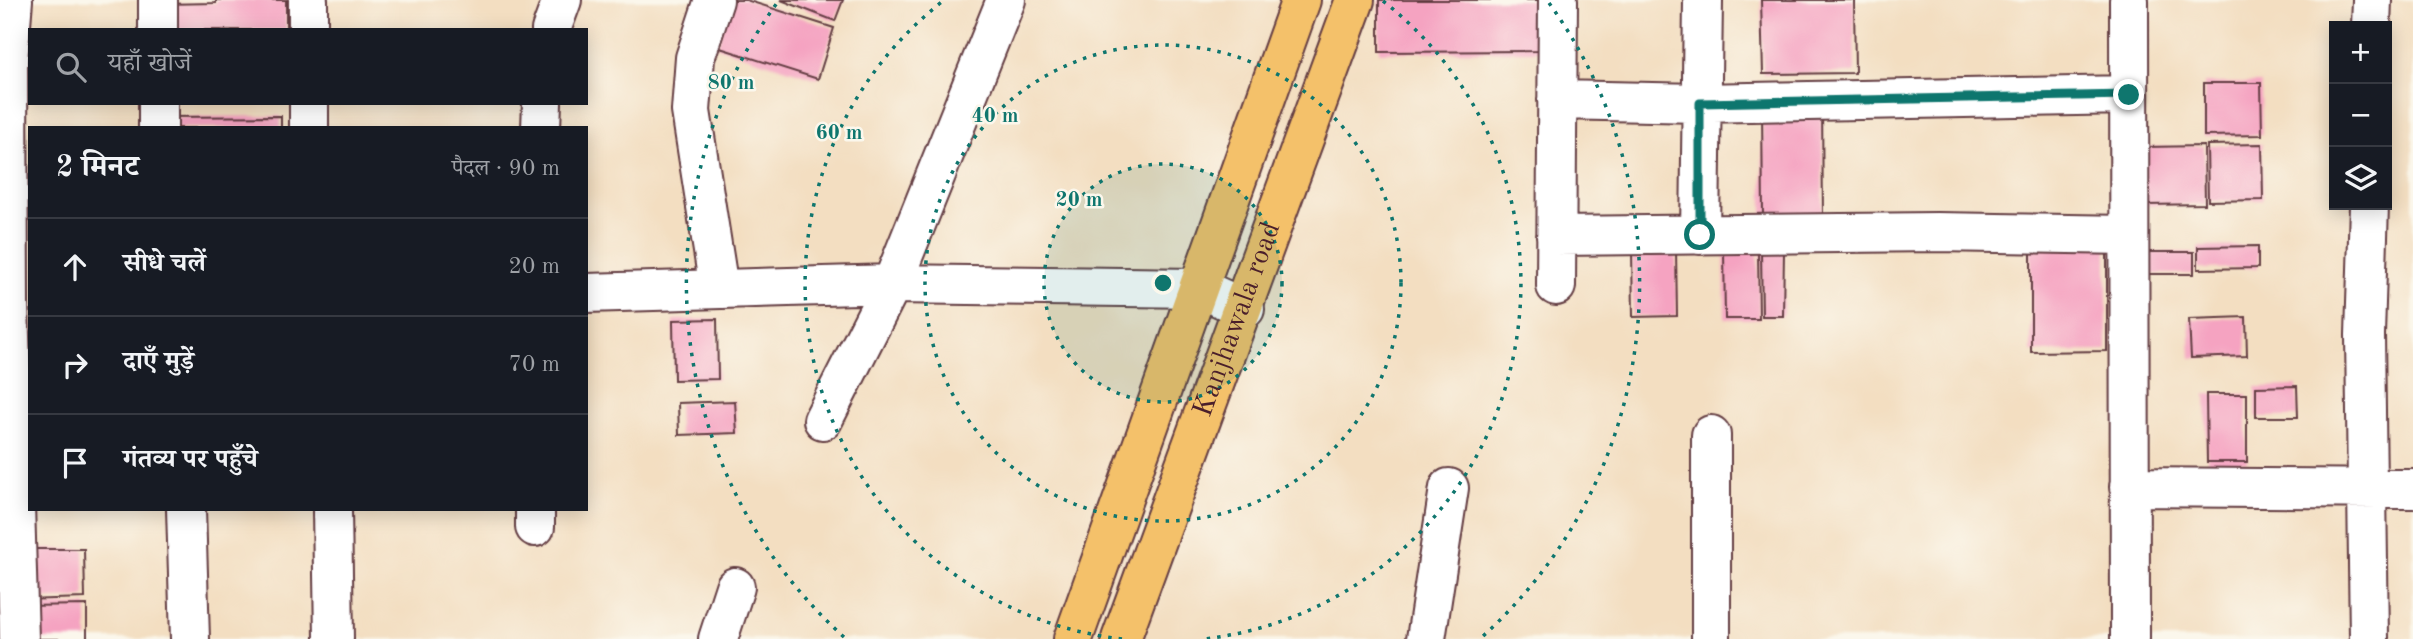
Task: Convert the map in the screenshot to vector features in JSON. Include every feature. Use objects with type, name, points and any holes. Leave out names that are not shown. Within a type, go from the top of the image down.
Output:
[{"type":"main road","name":"Kanjhawala road","points":[[1073,639],[1301,0]]},
{"type":"main road","name":"Kanjhawala road","points":[[1121,639],[1245,309],[1355,0]]},
{"type":"street","points":[[13,0],[8,61],[19,639]]},
{"type":"street","points":[[158,0],[158,28]]},
{"type":"street","points":[[308,0],[309,28]]},
{"type":"street","points":[[552,28],[562,0]]},
{"type":"street","points":[[714,0],[695,58],[691,111],[719,289]]},
{"type":"street","points":[[823,420],[892,284],[1006,0]]},
{"type":"street","points":[[1556,286],[1558,0]]},
{"type":"street","points":[[1700,235],[1703,0]]},
{"type":"street","points":[[2129,0],[2130,639]]},
{"type":"street","points":[[2371,21],[2372,0]]},
{"type":"street","points":[[1557,100],[1700,103],[2129,95]]},
{"type":"street","points":[[158,105],[158,126]]},
{"type":"street","points":[[309,105],[309,126]]},
{"type":"street","points":[[541,105],[541,126]]},
{"type":"street","points":[[2369,210],[2365,335],[2369,639]]},
{"type":"street","points":[[1556,236],[1937,232],[2128,235]]},
{"type":"street","points":[[588,293],[892,284],[1199,288],[1245,309]]},
{"type":"street","points":[[1711,639],[1712,435]]},
{"type":"street","points":[[2129,487],[2369,491],[2413,489]]},
{"type":"street","points":[[1426,639],[1449,488]]},
{"type":"street","points":[[187,511],[190,639]]},
{"type":"street","points":[[332,511],[334,639]]},
{"type":"street","points":[[718,639],[735,587]]},
{"type":"building","points":[[216,0],[286,0],[286,28],[163,28],[163,4],[216,3]]},
{"type":"building","points":[[732,0],[746,0],[834,28],[818,79],[717,47]]},
{"type":"building","points":[[781,0],[843,0],[835,21]]},
{"type":"building","points":[[1379,0],[1539,0],[1540,51],[1379,52]]},
{"type":"building","points":[[1761,0],[1854,0],[1855,73],[1763,74]]},
{"type":"building","points":[[2204,83],[2261,83],[2262,135],[2204,136]]},
{"type":"building","points":[[1822,104],[1823,219],[1763,219],[1762,105]]},
{"type":"building","points":[[281,116],[281,126],[162,126],[162,117]]},
{"type":"building","points":[[2262,144],[2263,200],[2208,201],[2207,145]]},
{"type":"building","points":[[2204,146],[2205,204],[2145,205],[2144,147]]},
{"type":"building","points":[[2107,243],[2107,351],[2031,352],[2031,244]]},
{"type":"building","points":[[2258,246],[2258,268],[2198,269],[2198,247]]},
{"type":"building","points":[[1632,249],[1676,249],[1677,316],[1633,317]]},
{"type":"building","points":[[1724,250],[1758,250],[1759,319],[1725,319]]},
{"type":"building","points":[[1761,250],[1784,250],[1783,316],[1762,316]]},
{"type":"building","points":[[2140,252],[2194,252],[2194,274],[2141,274]]},
{"type":"building","points":[[2246,317],[2247,356],[2191,358],[2189,319]]},
{"type":"building","points":[[717,319],[718,379],[674,380],[673,320]]},
{"type":"building","points":[[2297,386],[2298,417],[2256,417],[2256,387]]},
{"type":"building","points":[[2206,394],[2247,394],[2247,462],[2207,462]]},
{"type":"building","points":[[735,401],[737,433],[679,435],[678,403]]},
{"type":"building","points":[[22,549],[84,549],[85,598],[23,600]]},
{"type":"building","points":[[87,605],[87,639],[23,639],[23,606]]},
{"type":"route","points":[[1700,235],[1700,103],[2129,95]]}]
